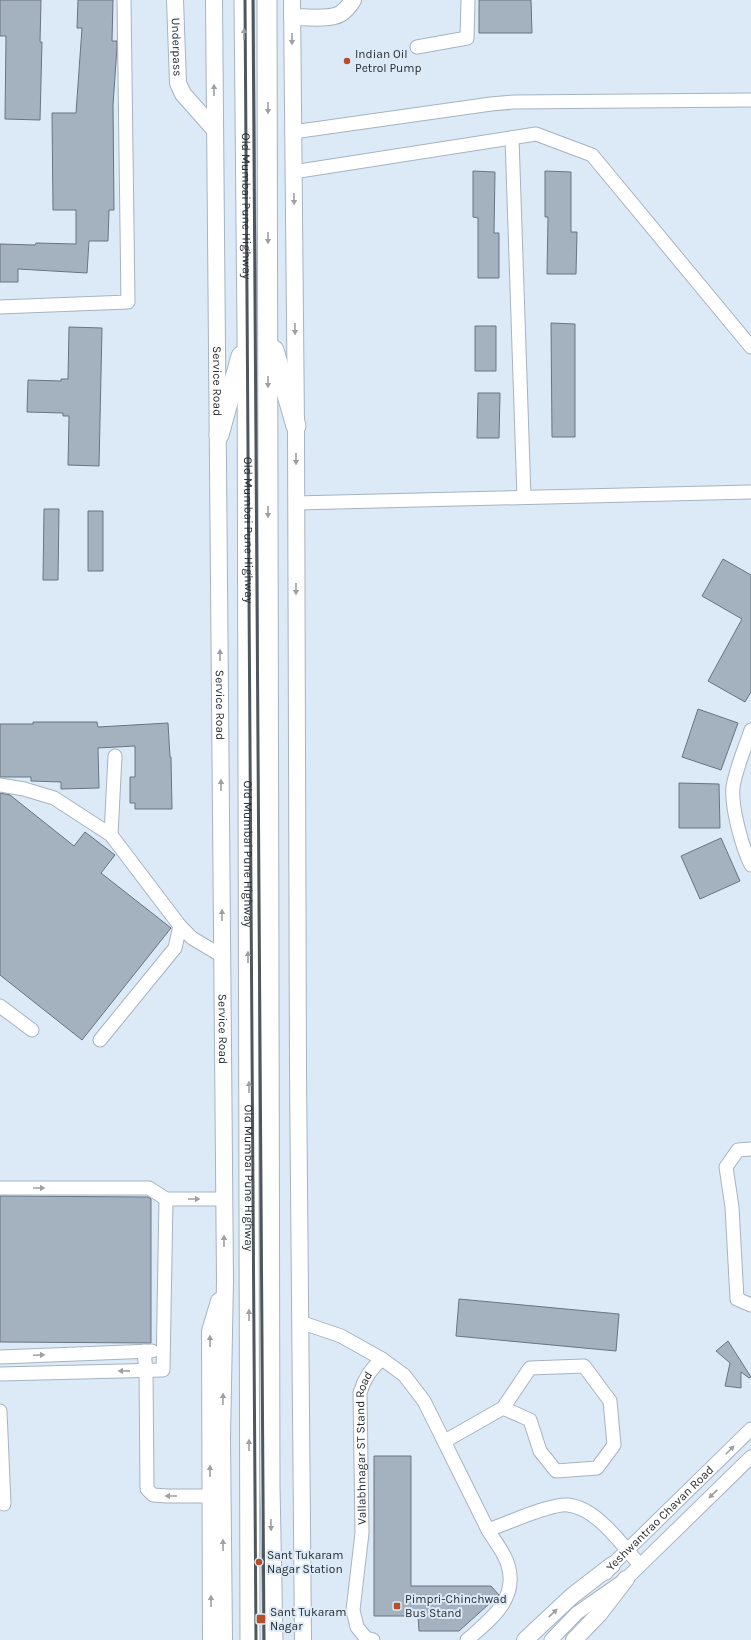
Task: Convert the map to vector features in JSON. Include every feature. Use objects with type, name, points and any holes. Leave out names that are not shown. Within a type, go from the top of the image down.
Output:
[{"type":"highway","name":"Old Mumbai Pune Highway","points":[[244,0],[247,332],[250,1640]]},
{"type":"highway","name":"Old Mumbai Pune Highway","points":[[267,0],[270,1486],[273,1640]]},
{"type":"highway","points":[[268,330],[296,426]]},
{"type":"highway","points":[[218,435],[247,332]]},
{"type":"main road","name":"Underpass","points":[[175,0],[178,83],[183,94],[214,129]]},
{"type":"main road","name":"Service Road","points":[[214,0],[225,1280],[222,1438],[224,1640]]},
{"type":"main road","points":[[292,0],[296,426],[302,1640]]},
{"type":"main road","points":[[292,17],[330,17],[340,15],[353,0]]},
{"type":"main road","points":[[211,1640],[210,1331],[225,1280]]},
{"type":"main road","points":[[525,1640],[572,1596],[612,1566]]},
{"type":"main road","points":[[574,1640],[599,1614],[626,1579]]},
{"type":"street","points":[[0,307],[128,302],[124,0]]},
{"type":"street","points":[[417,47],[468,38],[468,0]]},
{"type":"street","points":[[293,132],[514,102],[751,100]]},
{"type":"street","points":[[293,172],[536,134],[592,155],[751,347]]},
{"type":"street","points":[[512,138],[524,497]]},
{"type":"street","points":[[296,503],[751,492]]},
{"type":"street","points":[[751,730],[733,787],[736,818],[747,857],[751,865]]},
{"type":"street","points":[[111,835],[115,756]]},
{"type":"street","points":[[0,784],[54,798],[111,835],[180,926],[192,938],[222,956]]},
{"type":"street","points":[[100,1040],[175,948],[180,926]]},
{"type":"street","points":[[0,1006],[32,1030]]},
{"type":"street","points":[[751,1149],[738,1150],[726,1167],[732,1207],[737,1299],[751,1305]]},
{"type":"street","points":[[0,1188],[149,1188],[166,1199],[224,1199]]},
{"type":"street","points":[[0,1374],[163,1370],[166,1199]]},
{"type":"street","points":[[300,1322],[341,1336],[382,1359]]},
{"type":"street","points":[[0,1357],[163,1350]]},
{"type":"street","points":[[144,1351],[146,1371],[147,1489],[153,1495],[160,1496],[210,1496]]},
{"type":"street","name":"Vallabhnagar ST Stand Road","points":[[373,1640],[366,1638],[357,1627],[353,1610],[362,1533],[360,1393],[364,1380],[372,1368],[382,1359],[404,1375],[424,1401],[488,1530],[507,1562],[511,1583],[507,1599],[489,1621],[467,1640]]},
{"type":"street","points":[[445,1441],[503,1408],[530,1368],[584,1366],[610,1401],[614,1444],[597,1468],[556,1471],[540,1450],[530,1420],[503,1408]]},
{"type":"street","points":[[0,1411],[4,1504]]},
{"type":"street","name":"Yeshwantrao Chavan Road","points":[[551,1640],[577,1613],[612,1566],[751,1429]]},
{"type":"street","name":"Yeshwantrao Chavan Road","points":[[577,1613],[626,1579],[751,1457]]},
{"type":"street","points":[[488,1530],[546,1509],[567,1505],[583,1509],[606,1527],[640,1565]]},
{"type":"building","points":[[0,0],[41,0],[40,42],[42,42],[40,120],[5,119],[6,36],[0,36]]},
{"type":"building","points":[[78,0],[113,0],[112,41],[117,41],[113,105],[114,210],[109,210],[108,241],[89,241],[87,273],[18,269],[18,282],[0,282],[0,244],[76,244],[76,210],[53,210],[52,113],[76,113],[82,28],[77,28]]},
{"type":"building","points":[[479,0],[531,0],[532,33],[479,33]]},
{"type":"building","points":[[473,171],[495,172],[494,233],[499,233],[499,278],[478,278],[478,218],[473,217]]},
{"type":"building","points":[[545,171],[571,172],[571,232],[577,232],[576,274],[547,274],[548,217],[545,217]]},
{"type":"building","points":[[551,323],[575,324],[575,437],[552,437]]},
{"type":"building","points":[[475,326],[496,326],[496,371],[475,371]]},
{"type":"building","points":[[69,327],[102,328],[99,466],[68,465],[69,416],[63,416],[63,413],[27,412],[28,380],[61,381],[61,379],[68,379]]},
{"type":"building","points":[[478,393],[500,393],[499,438],[477,438]]},
{"type":"building","points":[[44,509],[59,509],[58,580],[43,580]]},
{"type":"building","points":[[88,511],[103,511],[103,571],[88,571]]},
{"type":"building","points":[[723,559],[751,575],[751,692],[745,702],[708,681],[742,619],[702,596]]},
{"type":"building","points":[[698,709],[738,723],[721,770],[682,757]]},
{"type":"building","points":[[33,722],[97,722],[98,727],[168,723],[171,757],[172,809],[135,809],[135,803],[130,803],[130,777],[135,777],[135,746],[98,748],[99,788],[61,789],[61,782],[31,781],[31,777],[0,777],[0,724],[33,724]]},
{"type":"building","points":[[679,783],[719,784],[720,828],[679,828]]},
{"type":"building","points":[[0,793],[10,795],[74,846],[85,832],[115,855],[101,873],[171,928],[82,1040],[0,975]]},
{"type":"building","points":[[721,838],[740,881],[700,899],[681,856]]},
{"type":"building","points":[[0,1196],[148,1197],[151,1199],[151,1343],[0,1342]]},
{"type":"building","points":[[459,1299],[619,1314],[616,1351],[456,1336]]},
{"type":"building","points":[[728,1341],[751,1377],[749,1378],[741,1372],[741,1388],[725,1386],[730,1363],[716,1351]]},
{"type":"building","points":[[374,1456],[411,1456],[411,1586],[491,1586],[499,1595],[459,1631],[419,1631],[418,1616],[374,1616]]},
{"type":"railway","points":[[245,0],[256,1640]]},
{"type":"railway","points":[[253,0],[264,1640]]},
{"type":"place","name":"Indian Oil Petrol Pump","points":[[347,61]]},
{"type":"place","name":"Sant Tukaram Nagar Station","points":[[259,1562]]},
{"type":"place","name":"Pimpri-Chinchwad Bus Stand","points":[[397,1606]]},
{"type":"place","name":"Sant Tukaram Nagar","points":[[261,1619]]}]
